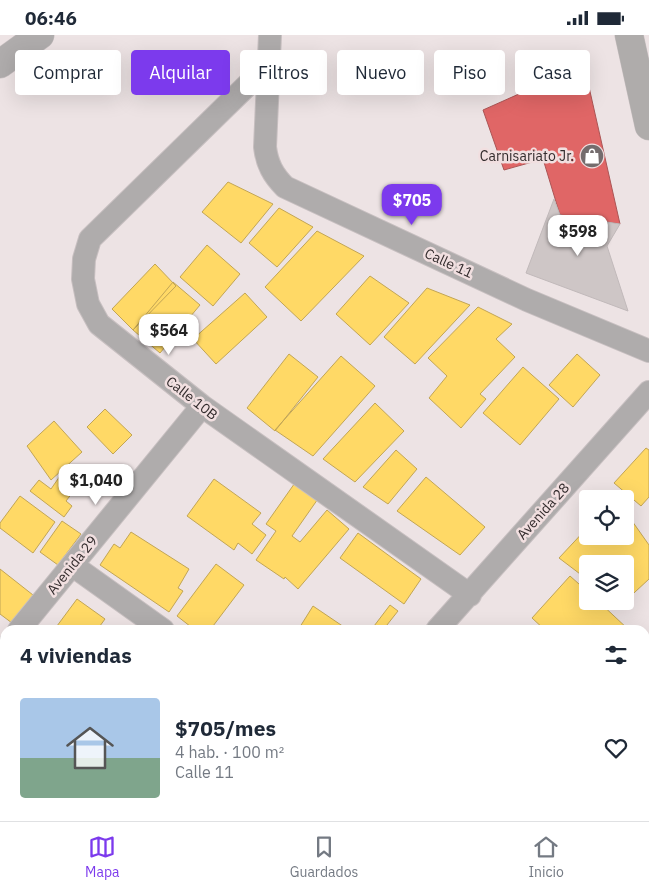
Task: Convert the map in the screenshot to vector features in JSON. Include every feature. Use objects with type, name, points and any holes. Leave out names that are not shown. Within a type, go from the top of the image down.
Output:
[{"type":"main road","points":[[629,35],[649,126]]},
{"type":"street","points":[[0,64],[40,35]]},
{"type":"street","name":"Calle 11","points":[[270,35],[270,50]]},
{"type":"street","name":"Calle 10B","points":[[240,92],[90,239],[84,259],[83,279],[88,304],[100,324],[202,406],[470,595]]},
{"type":"street","name":"Calle 11","points":[[268,95],[266,158],[271,169],[285,187],[527,300],[649,351]]},
{"type":"street","name":"Avenida 28","points":[[443,625],[649,393]]},
{"type":"street","name":"Avenida 29","points":[[22,625],[202,406]]},
{"type":"street","points":[[72,565],[156,625]]},
{"type":"building: Viviendas","points":[[228,182],[273,204],[241,243],[202,212]]},
{"type":"building: Viviendas","points":[[279,208],[313,227],[277,267],[249,243]]},
{"type":"building: Viviendas","points":[[317,231],[364,256],[301,321],[265,287]]},
{"type":"building: Viviendas","points":[[207,245],[240,274],[213,306],[180,277]]},
{"type":"building: Viviendas","points":[[155,264],[176,286],[133,330],[112,309]]},
{"type":"building: Viviendas","points":[[370,276],[409,303],[370,345],[336,314]]},
{"type":"building: Viviendas","points":[[173,282],[200,305],[160,353],[133,330]]},
{"type":"building: Viviendas","points":[[427,288],[470,305],[415,364],[384,337]]},
{"type":"building: Viviendas","points":[[245,293],[267,317],[216,364],[193,339]]},
{"type":"building: Viviendas","points":[[478,307],[512,324],[496,339],[515,357],[480,394],[486,399],[461,428],[429,398],[447,376],[428,358]]},
{"type":"building: Viviendas","points":[[289,354],[318,377],[275,431],[247,408]]},
{"type":"building: Viviendas","points":[[577,354],[600,375],[573,407],[549,385]]},
{"type":"building: Viviendas","points":[[341,356],[375,386],[313,456],[275,430]]},
{"type":"building: Viviendas","points":[[523,367],[559,399],[520,445],[483,413]]},
{"type":"building: Viviendas","points":[[375,403],[404,431],[355,482],[323,459]]},
{"type":"building: Viviendas","points":[[105,409],[132,435],[113,454],[87,427]]},
{"type":"building: Viviendas","points":[[54,421],[82,452],[51,480],[27,446]]},
{"type":"building: Viviendas","points":[[646,448],[649,450],[649,497],[641,506],[634,500],[634,490],[622,490],[614,483]]},
{"type":"building: Viviendas","points":[[396,450],[417,469],[388,504],[363,487]]},
{"type":"building: Viviendas","points":[[60,476],[76,488],[66,501],[72,506],[64,517],[30,491],[39,480],[51,489]]},
{"type":"building: Viviendas","points":[[426,477],[485,527],[460,555],[397,511]]},
{"type":"building: Viviendas","points":[[214,479],[261,513],[252,524],[266,535],[252,554],[238,543],[234,550],[187,516]]},
{"type":"building: Viviendas","points":[[297,480],[320,496],[292,536],[300,542],[327,510],[349,529],[298,589],[285,577],[284,579],[256,560],[276,531],[266,524]]},
{"type":"building: Viviendas","points":[[20,496],[55,522],[33,553],[0,528],[0,523]]},
{"type":"building: Viviendas","points":[[62,521],[81,534],[58,565],[40,552]]},
{"type":"building: Viviendas","points":[[634,524],[649,545],[649,579],[634,593],[634,555],[579,555],[579,573],[559,558],[579,537],[579,545],[634,545]]},
{"type":"building: Viviendas","points":[[131,532],[189,569],[178,588],[183,591],[169,612],[100,565],[114,544],[120,548]]},
{"type":"building: Viviendas","points":[[358,533],[421,579],[404,604],[340,558]]},
{"type":"building: Viviendas","points":[[216,564],[244,585],[214,625],[189,625],[177,616]]},
{"type":"building: Viviendas","points":[[0,569],[33,595],[12,623],[0,614]]},
{"type":"building: Viviendas","points":[[570,576],[579,584],[579,610],[608,610],[624,625],[540,625],[532,618]]},
{"type":"building: Viviendas","points":[[77,599],[105,619],[101,625],[58,625]]},
{"type":"building: Viviendas","points":[[390,605],[398,611],[387,625],[375,625]]},
{"type":"building: Viviendas","points":[[313,606],[341,625],[301,625]]},
{"type":"building: Comercios","points":[[590,92],[620,224],[560,215],[543,159],[504,170],[483,110],[517,95],[590,95]]},
{"type":"building: Otros","points":[[554,199],[560,215],[620,224],[607,246],[628,311],[526,273]]},
{"type":"place","name":"Carnisariato Jr.","points":[[592,156]]}]
